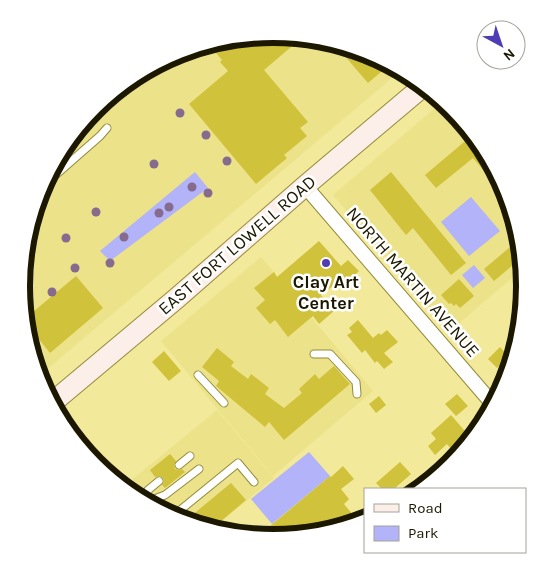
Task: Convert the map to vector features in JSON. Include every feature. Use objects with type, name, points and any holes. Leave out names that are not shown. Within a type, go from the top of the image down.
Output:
[{"type":"main road","name":"EAST FORT LOWELL ROAD","points":[[57,398],[417,91]]},
{"type":"street","name":"NORTH MARTIN AVENUE","points":[[305,186],[488,399]]},
{"type":"lane","points":[[59,172],[107,128]]},
{"type":"lane","points":[[314,354],[330,354],[356,382],[357,394]]},
{"type":"lane","points":[[198,375],[224,403]]},
{"type":"lane","points":[[179,465],[190,456]]},
{"type":"lane","points":[[179,511],[238,463],[254,482]]},
{"type":"lane","points":[[154,498],[165,495],[198,469]]},
{"type":"lane","points":[[148,495],[148,490],[159,482]]},
{"type":"shaded area","points":[[257,44],[289,44],[320,48],[351,56],[394,76],[46,370],[38,349],[35,334],[30,286],[32,255],[38,224],[48,194],[71,151],[90,126],[113,104],[138,84],[180,62],[226,48]]},
{"type":"shaded area","points":[[436,107],[456,126],[466,139],[491,179],[508,224],[514,255],[515,275],[449,332],[333,195]]},
{"type":"shaded area","points":[[261,257],[373,391],[273,476],[161,341]]},
{"type":"shaded area","points":[[217,410],[274,478],[219,523],[180,511],[151,497],[129,482]]},
{"type":"green space","points":[[195,172],[208,188],[110,261],[100,251]]},
{"type":"green space","points":[[471,197],[500,231],[469,256],[441,222]]},
{"type":"green space","points":[[474,265],[485,278],[473,288],[462,275]]},
{"type":"green space","points":[[309,452],[330,476],[272,524],[251,499]]},
{"type":"building","points":[[273,43],[289,44],[291,47],[264,70],[308,122],[300,128],[307,136],[284,155],[287,158],[256,184],[189,104],[228,71],[220,62],[222,60],[214,51]]},
{"type":"building","points":[[343,54],[383,70],[368,83]]},
{"type":"building","points":[[467,140],[490,177],[473,158],[436,188],[425,175]]},
{"type":"building","points":[[391,172],[466,263],[451,275],[413,228],[406,235],[370,190]]},
{"type":"building","points":[[319,241],[341,266],[348,260],[359,271],[342,287],[339,282],[321,295],[334,311],[319,324],[313,316],[288,337],[275,320],[270,324],[256,308],[265,300],[254,288],[274,272],[277,277]]},
{"type":"building","points":[[512,245],[515,264],[494,281],[484,269]]},
{"type":"building","points":[[76,276],[103,308],[50,353],[35,334],[32,313]]},
{"type":"building","points":[[459,279],[474,296],[460,308],[456,304],[454,306],[451,303],[449,304],[441,295]]},
{"type":"building","points":[[358,320],[373,338],[387,330],[398,342],[384,353],[393,362],[384,369],[377,361],[375,363],[365,350],[362,353],[347,335],[352,332],[349,328]]},
{"type":"building","points":[[500,347],[506,354],[504,361],[497,368],[488,359]]},
{"type":"building","points":[[217,348],[234,362],[231,366],[248,379],[251,374],[269,388],[265,394],[284,408],[302,393],[299,389],[315,374],[319,379],[334,366],[350,384],[284,440],[269,422],[265,427],[216,386],[219,381],[202,367]]},
{"type":"building","points":[[164,351],[181,371],[169,381],[152,362]]},
{"type":"building","points":[[457,394],[468,406],[456,416],[445,404]]},
{"type":"building","points":[[379,396],[386,405],[376,413],[369,404]]},
{"type":"building","points":[[451,415],[467,433],[452,451],[447,444],[435,455],[428,446],[436,439],[431,433]]},
{"type":"building","points":[[170,454],[176,461],[175,469],[182,469],[185,472],[165,488],[162,485],[164,482],[163,478],[160,476],[155,477],[150,470]]},
{"type":"building","points":[[400,462],[411,474],[395,488],[381,488],[376,483]]},
{"type":"building","points":[[343,466],[354,479],[341,489],[349,499],[344,504],[354,516],[320,525],[266,530],[330,476]]},
{"type":"building","points":[[231,483],[246,500],[219,523],[192,516]]},
{"type":"place","name":"Clay Art Center","points":[[326,263]]}]
